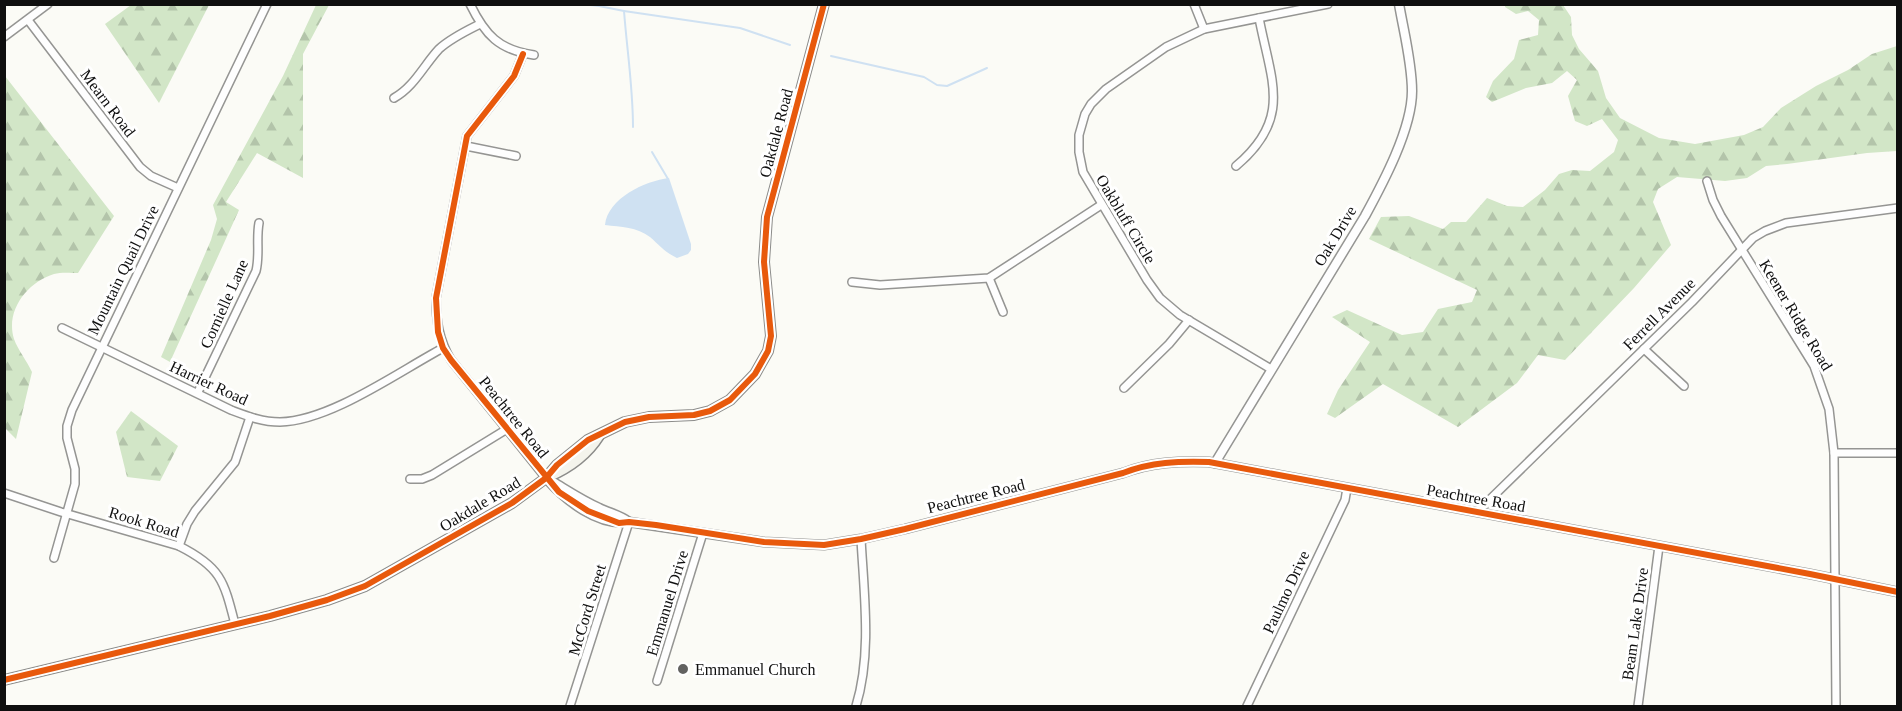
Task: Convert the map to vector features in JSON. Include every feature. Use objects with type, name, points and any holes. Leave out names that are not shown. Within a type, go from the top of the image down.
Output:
[{"type":"main road","name":"Oakdale Road","points":[[4,681],[327,600],[365,586],[512,504],[546,478],[566,470],[593,445],[600,435],[620,424],[648,417],[694,415],[710,411],[730,400],[742,390],[762,365],[768,351],[771,336],[764,262],[767,217],[824,4]]},
{"type":"street","points":[[4,37],[48,4]]},
{"type":"street","name":"Mountain Quail Drive","points":[[54,558],[75,484],[67,438],[67,426],[72,410],[267,4]]},
{"type":"street","points":[[470,4],[480,24],[498,44],[524,54],[534,55]]},
{"type":"street","points":[[1194,4],[1204,29]]},
{"type":"street","name":"Oakbluff Circle","points":[[1271,369],[1189,320],[1169,306],[1153,290],[1083,172],[1078,152],[1081,125],[1088,109],[1106,89],[1166,47],[1204,29],[1328,4]]},
{"type":"street","name":"Oak Drive","points":[[1215,463],[1365,216],[1386,175],[1400,140],[1412,94],[1399,4]]},
{"type":"street","points":[[1236,166],[1246,158],[1262,138],[1273,114],[1273,88],[1259,18]]},
{"type":"street","name":"Mearn Road","points":[[27,20],[140,167],[151,176],[178,188]]},
{"type":"street","points":[[394,98],[408,87],[440,48],[453,38],[480,24]]},
{"type":"street","name":"Peachtree Road","points":[[524,54],[514,76],[467,136],[436,298],[438,332],[443,348],[559,492],[579,507],[619,523],[629,522],[800,545],[824,545],[861,539],[1136,468],[1174,461],[1215,463],[1898,592]]},
{"type":"street","points":[[466,146],[516,156]]},
{"type":"street","name":"Keener Ridge Road","points":[[1707,181],[1721,216],[1814,366],[1829,409],[1834,453],[1834,580],[1837,598],[1836,706]]},
{"type":"street","points":[[852,282],[880,285],[974,281],[989,278],[1101,205]]},
{"type":"street","name":"Ferrell Avenue","points":[[1477,512],[1692,302],[1741,249],[1765,231],[1786,223],[1898,208]]},
{"type":"street","name":"Cornielle Lane","points":[[198,392],[256,271],[259,260],[257,235],[259,223]]},
{"type":"street","points":[[989,278],[1003,312]]},
{"type":"street","points":[[1125,388],[1169,344],[1189,320]]},
{"type":"street","name":"Harrier Road","points":[[62,328],[231,410],[250,417],[279,422],[316,415],[332,409],[443,348]]},
{"type":"street","points":[[1644,349],[1684,386]]},
{"type":"street","points":[[179,546],[187,524],[195,511],[235,462],[250,417]]},
{"type":"street","points":[[411,479],[422,479],[432,475],[507,429]]},
{"type":"street","points":[[1834,453],[1898,453]]},
{"type":"street","name":"Paulmo Drive","points":[[1247,706],[1345,500],[1347,488]]},
{"type":"street","name":"Rook Road","points":[[4,493],[179,546],[207,562],[219,575],[228,596],[235,624]]},
{"type":"street","name":"McCord Street","points":[[570,706],[629,522]]},
{"type":"street","name":"Emmanuel Drive","points":[[657,681],[703,533]]},
{"type":"street","points":[[856,706],[863,676],[864,657],[861,539]]},
{"type":"street","name":"Beam Lake Drive","points":[[1638,706],[1659,546]]},
{"type":"green space","points":[[131,5],[209,5],[159,103],[105,24]]},
{"type":"green space","points":[[316,5],[329,5],[303,54],[303,178],[257,153],[226,202],[239,210],[170,362],[161,357],[211,240],[217,219],[213,205],[283,76]]},
{"type":"green space","points":[[1505,5],[1563,5],[1571,17],[1572,35],[1579,49],[1598,71],[1606,98],[1620,118],[1659,138],[1695,144],[1744,135],[1763,127],[1781,108],[1816,86],[1848,70],[1872,54],[1897,46],[1897,151],[1766,166],[1747,178],[1725,181],[1677,177],[1658,189],[1653,202],[1671,245],[1634,288],[1565,360],[1538,355],[1517,383],[1458,427],[1383,384],[1335,418],[1327,414],[1338,390],[1370,342],[1332,317],[1347,310],[1402,335],[1423,332],[1438,309],[1472,302],[1477,290],[1369,239],[1381,217],[1409,216],[1443,229],[1451,222],[1466,222],[1487,198],[1507,206],[1523,207],[1545,190],[1559,174],[1572,170],[1590,171],[1614,152],[1618,140],[1602,119],[1587,126],[1575,121],[1568,96],[1577,80],[1567,71],[1552,83],[1526,88],[1492,102],[1486,97],[1493,81],[1514,59],[1519,40],[1538,35],[1539,20],[1528,11],[1516,14]]},
{"type":"green space","points":[[5,76],[114,216],[78,273],[57,273],[44,278],[28,290],[16,308],[12,328],[14,339],[32,372],[16,439],[4,427]]},
{"type":"green space","points":[[131,411],[178,446],[160,481],[127,477],[116,432]]},
{"type":"water","points":[[669,178],[691,244],[688,254],[677,258],[640,231],[605,225],[613,207],[629,192],[649,183]]},
{"type":"waterway","points":[[581,4],[624,11],[633,127]]},
{"type":"waterway","points":[[624,11],[740,28],[790,45]]},
{"type":"waterway","points":[[831,56],[924,77],[937,85],[947,86],[987,68]]},
{"type":"waterway","points":[[652,152],[668,179]]},
{"type":"cycle path","points":[[4,680],[270,616],[327,600],[365,586],[512,503],[546,478],[557,465],[588,440],[625,422],[649,417],[694,415],[710,411],[730,400],[755,374],[768,351],[771,336],[764,262],[767,217],[824,4]]},
{"type":"cycle path","points":[[523,54],[514,76],[467,136],[436,298],[438,332],[443,348],[451,360],[559,492],[588,511],[619,523],[656,525],[764,542],[824,545],[905,529],[1144,466],[1176,462],[1209,462],[1898,592]]},
{"type":"place","name":"Emmanuel Church","points":[[683,669]]}]
